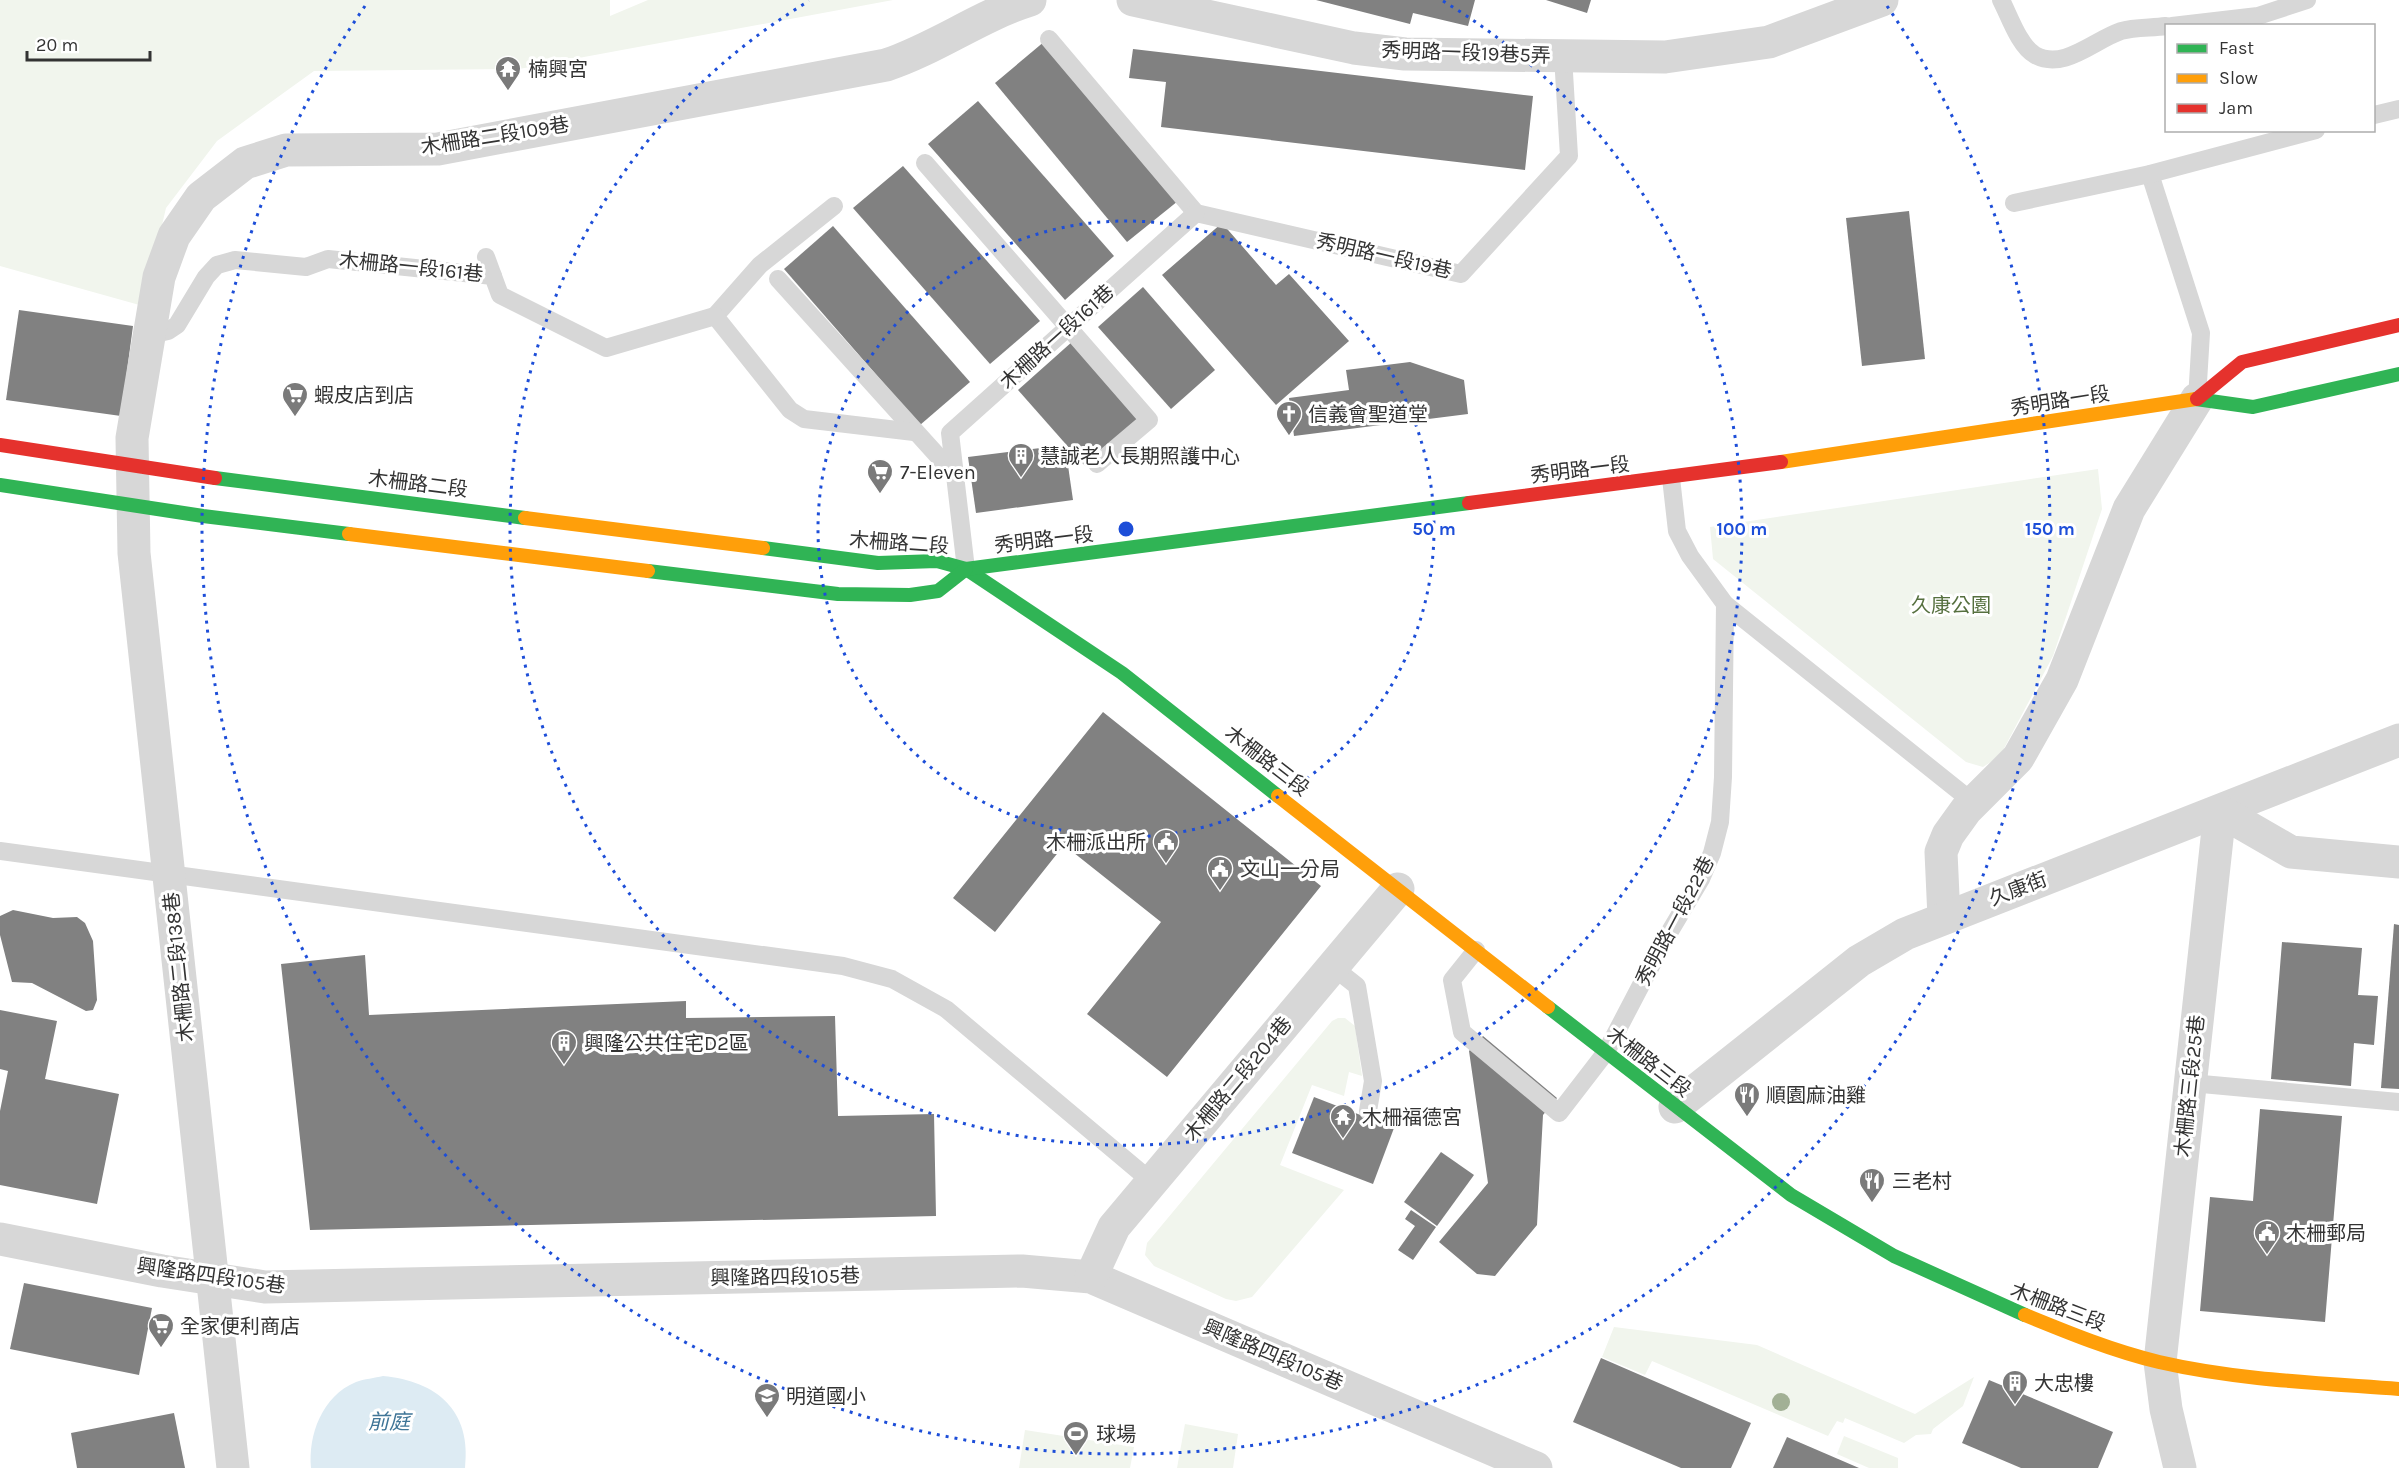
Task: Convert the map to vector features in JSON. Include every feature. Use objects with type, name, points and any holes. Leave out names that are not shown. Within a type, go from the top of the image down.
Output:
[{"type":"main road","points":[[2197,399],[2242,362],[2399,325]]},
{"type":"main road","name":"秀明路一段","points":[[966,569],[1671,478],[2197,399],[2253,407],[2399,374]]},
{"type":"main road","name":"木柵路二段","points":[[0,445],[133,466],[878,563],[937,561],[966,569]]},
{"type":"main road","name":"木柵路二段","points":[[0,485],[133,506],[838,594],[910,595],[938,591],[966,569]]},
{"type":"main road","name":"木柵路三段","points":[[966,569],[1122,673],[1781,1188],[1853,1234],[1912,1266],[2018,1313],[2099,1344],[2160,1362],[2217,1373],[2399,1389]]},
{"type":"street","name":"木柵路二段109巷","points":[[133,466],[132,438],[159,277],[174,236],[201,197],[245,162],[286,150],[438,148],[886,65],[919,54],[1003,9],[1030,0]]},
{"type":"street","points":[[1133,0],[1194,6]]},
{"type":"street","name":"秀明路一段19巷5弄","points":[[1194,6],[1354,48],[1406,54],[1665,57],[1769,42],[1882,0]]},
{"type":"street","points":[[1944,918],[1941,852],[1948,835],[1974,803],[2018,758],[2062,680],[2129,509],[2197,399]]},
{"type":"street","name":"木柵路二段138巷","points":[[133,466],[135,563],[233,1468]]},
{"type":"street","name":"久康街","points":[[1676,1107],[1859,961],[1905,934],[2399,740]]},
{"type":"street","points":[[2220,810],[2291,852],[2399,862]]},
{"type":"street","name":"木柵路三段25巷","points":[[2180,1468],[2166,1409],[2160,1362],[2220,810]]},
{"type":"street","name":"木柵路二段204巷","points":[[1091,1277],[1114,1227],[1398,889]]},
{"type":"street","name":"興隆路四段105巷","points":[[0,1239],[213,1280],[265,1287],[1022,1271],[1091,1277],[1536,1468]]},
{"type":"lane","points":[[2001,0],[2025,44],[2034,54],[2050,60],[2066,58],[2121,31],[2165,26]]},
{"type":"lane","points":[[2189,24],[2258,16],[2307,0]]},
{"type":"lane","points":[[1049,39],[1196,213]]},
{"type":"lane","name":"秀明路一段19巷","points":[[1196,213],[1461,274],[1569,156],[1563,56]]},
{"type":"lane","points":[[2375,115],[2399,109]]},
{"type":"lane","points":[[2014,203],[2150,174],[2308,132]]},
{"type":"lane","points":[[925,163],[1149,420],[1097,464]]},
{"type":"lane","points":[[2150,174],[2201,333],[2197,399]]},
{"type":"lane","points":[[834,206],[760,265],[715,316],[790,410],[804,419],[915,432]]},
{"type":"lane","name":"木柵路一段161巷","points":[[966,569],[950,433],[1196,213]]},
{"type":"lane","name":"木柵路一段161巷","points":[[486,257],[500,295],[606,348],[715,316]]},
{"type":"lane","name":"木柵路一段161巷","points":[[150,335],[168,331],[177,325],[206,277],[217,265],[235,260],[306,267],[328,259],[493,276]]},
{"type":"lane","points":[[778,279],[955,475]]},
{"type":"lane","points":[[1671,478],[1677,531],[1690,556],[1725,604],[1974,803]]},
{"type":"lane","name":"秀明路一段22巷","points":[[1476,950],[1452,980],[1462,1032],[1559,1113],[1606,1052],[1701,879],[1718,832],[1726,720],[1725,604]]},
{"type":"lane","points":[[0,851],[843,966],[892,979],[946,1009],[1152,1182]]},
{"type":"lane","points":[[1333,967],[1357,986],[1373,1081],[1368,1111]]},
{"type":"lane","points":[[2191,1083],[2399,1102]]},
{"type":"green space","points":[[0,0],[610,0],[610,16],[648,0],[893,0],[519,69],[314,71],[217,141],[166,208],[143,306],[0,266]]},
{"type":"green space","name":"久康公園","points":[[2098,469],[2102,509],[2053,656],[2000,756],[1983,767],[1966,762],[1713,559],[1710,527]]},
{"type":"green space","points":[[1345,1018],[1355,1026],[1362,1076],[1349,1072],[1344,1096],[1312,1085],[1280,1165],[1344,1190],[1252,1297],[1236,1301],[1226,1299],[1154,1266],[1145,1255],[1147,1243],[1332,1021]]},
{"type":"green space","points":[[1614,1327],[1757,1345],[1915,1414],[1974,1377],[1963,1406],[1933,1429],[1931,1434],[1916,1435],[1904,1443],[1845,1418],[1843,1423],[1837,1421],[1828,1436],[1652,1361],[1645,1375],[1602,1357]]},
{"type":"green space","points":[[1185,1424],[1238,1434],[1233,1468],[1177,1468]]},
{"type":"green space","name":"球場","points":[[1025,1430],[1134,1447],[1130,1468],[1019,1468]]},
{"type":"green space","points":[[1844,1436],[1898,1458],[1898,1468],[1869,1468],[1837,1454]]},
{"type":"water","name":"前庭","points":[[383,1376],[420,1384],[435,1392],[447,1403],[463,1430],[466,1448],[465,1468],[311,1468],[315,1430],[326,1407],[344,1388],[362,1380]]},
{"type":"building","points":[[1316,0],[1475,0],[1468,26],[1413,13],[1410,24]]},
{"type":"building","points":[[1546,0],[1591,0],[1587,13]]},
{"type":"building","points":[[1045,41],[1178,201],[1127,242],[995,83]]},
{"type":"building","points":[[1133,49],[1533,96],[1525,170],[1161,127],[1166,82],[1129,78]]},
{"type":"building","points":[[978,101],[1114,256],[1065,300],[928,144]]},
{"type":"building","points":[[903,166],[1040,321],[990,364],[853,208]]},
{"type":"building","points":[[1909,211],[1925,359],[1862,366],[1846,218]]},
{"type":"building","points":[[1222,223],[1276,285],[1289,274],[1349,341],[1276,405],[1162,275]]},
{"type":"building","points":[[833,226],[970,382],[920,425],[784,269]]},
{"type":"building","points":[[1143,287],[1215,370],[1171,409],[1098,327]]},
{"type":"building","points":[[19,310],[133,326],[121,416],[6,400]]},
{"type":"building","points":[[1073,341],[1142,419],[1086,467],[1018,390]]},
{"type":"building","points":[[1410,362],[1464,380],[1468,414],[1294,436],[1289,398],[1349,390],[1346,370]]},
{"type":"building","name":"慧誠老人長期照護中心","points":[[1065,445],[1073,500],[976,513],[968,457]]},
{"type":"building","name":"文山一分局","points":[[1103,712],[1321,886],[1167,1077],[1087,1014],[1161,922],[1064,845],[995,932],[953,898]]},
{"type":"building","points":[[13,910],[53,918],[77,917],[85,923],[93,941],[97,1000],[93,1010],[86,1011],[32,983],[12,982],[0,935],[0,916]]},
{"type":"building","points":[[2394,924],[2399,925],[2399,1089],[2381,1088]]},
{"type":"building","points":[[2282,942],[2362,948],[2358,995],[2378,996],[2374,1045],[2354,1043],[2351,1086],[2271,1079]]},
{"type":"building","name":"興隆公共住宅D2區","points":[[365,955],[369,1015],[686,1001],[686,1018],[835,1016],[838,1116],[934,1114],[936,1216],[310,1230],[281,964]]},
{"type":"building","points":[[0,1010],[57,1021],[45,1079],[119,1094],[97,1204],[0,1185],[0,1111],[8,1071],[0,1069]]},
{"type":"building","points":[[1483,1036],[1557,1098],[1543,1115],[1537,1225],[1495,1276],[1477,1274],[1439,1242],[1488,1183],[1469,1051]]},
{"type":"building","name":"木柵福德宮","points":[[1314,1097],[1394,1128],[1373,1184],[1292,1153]]},
{"type":"building","name":"木柵郵局","points":[[2260,1109],[2342,1116],[2325,1322],[2200,1311],[2210,1197],[2253,1201]]},
{"type":"building","points":[[1441,1152],[1474,1175],[1437,1226],[1404,1202]]},
{"type":"building","points":[[1411,1210],[1436,1227],[1413,1260],[1398,1250],[1415,1226],[1405,1219]]},
{"type":"building","points":[[24,1283],[152,1308],[139,1375],[10,1349]]},
{"type":"building","points":[[1601,1358],[1751,1423],[1731,1468],[1681,1468],[1573,1422]]},
{"type":"building","name":"大忠樓","points":[[1989,1380],[2113,1432],[2098,1468],[2021,1468],[1962,1443]]},
{"type":"building","points":[[174,1413],[185,1468],[77,1468],[71,1433]]},
{"type":"building","points":[[1787,1437],[1859,1468],[1773,1468]]},
{"type":"traffic: fast","points":[[2196,399],[2253,407],[2399,374]]},
{"type":"traffic: fast","points":[[215,478],[525,518]]},
{"type":"traffic: fast","points":[[0,485],[203,516],[349,534]]},
{"type":"traffic: fast","points":[[966,569],[1469,503]]},
{"type":"traffic: fast","points":[[763,548],[878,563],[937,561],[966,569],[1122,673],[1278,796]]},
{"type":"traffic: fast","points":[[648,571],[838,594],[910,595],[938,591],[966,569]]},
{"type":"traffic: fast","points":[[1548,1007],[1791,1195],[1894,1256],[2025,1315]]},
{"type":"traffic: slow","points":[[1781,462],[2196,399]]},
{"type":"traffic: slow","points":[[525,518],[763,548]]},
{"type":"traffic: slow","points":[[349,534],[648,571]]},
{"type":"traffic: slow","points":[[1278,796],[1548,1007]]},
{"type":"traffic: slow","points":[[2025,1315],[2125,1353],[2188,1368],[2278,1380],[2399,1389]]},
{"type":"traffic: jam","points":[[2197,399],[2242,362],[2399,325]]},
{"type":"traffic: jam","points":[[0,445],[215,478]]},
{"type":"traffic: jam","points":[[1469,503],[1781,462]]},
{"type":"place","name":"楠興宮","points":[[508,92]]},
{"type":"place","name":"蝦皮店到店","points":[[295,418]]},
{"type":"place","name":"信義會聖道堂","points":[[1289,437]]},
{"type":"place","name":"慧誠老人長期照護中心","points":[[1021,479]]},
{"type":"place","name":"7-Eleven","points":[[880,495]]},
{"type":"place","name":"木柵派出所","points":[[1166,865]]},
{"type":"place","name":"文山一分局","points":[[1220,892]]},
{"type":"place","name":"興隆公共住宅D2區","points":[[564,1066]]},
{"type":"place","name":"順園麻油雞","points":[[1747,1118]]},
{"type":"place","name":"木柵福德宮","points":[[1343,1140]]},
{"type":"place","name":"三老村","points":[[1872,1204]]},
{"type":"place","name":"木柵郵局","points":[[2267,1256]]},
{"type":"place","name":"全家便利商店","points":[[161,1349]]},
{"type":"place","name":"大忠樓","points":[[2015,1406]]},
{"type":"place","name":"明道國小","points":[[767,1419]]},
{"type":"place","name":"球場","points":[[1076,1457]]}]
